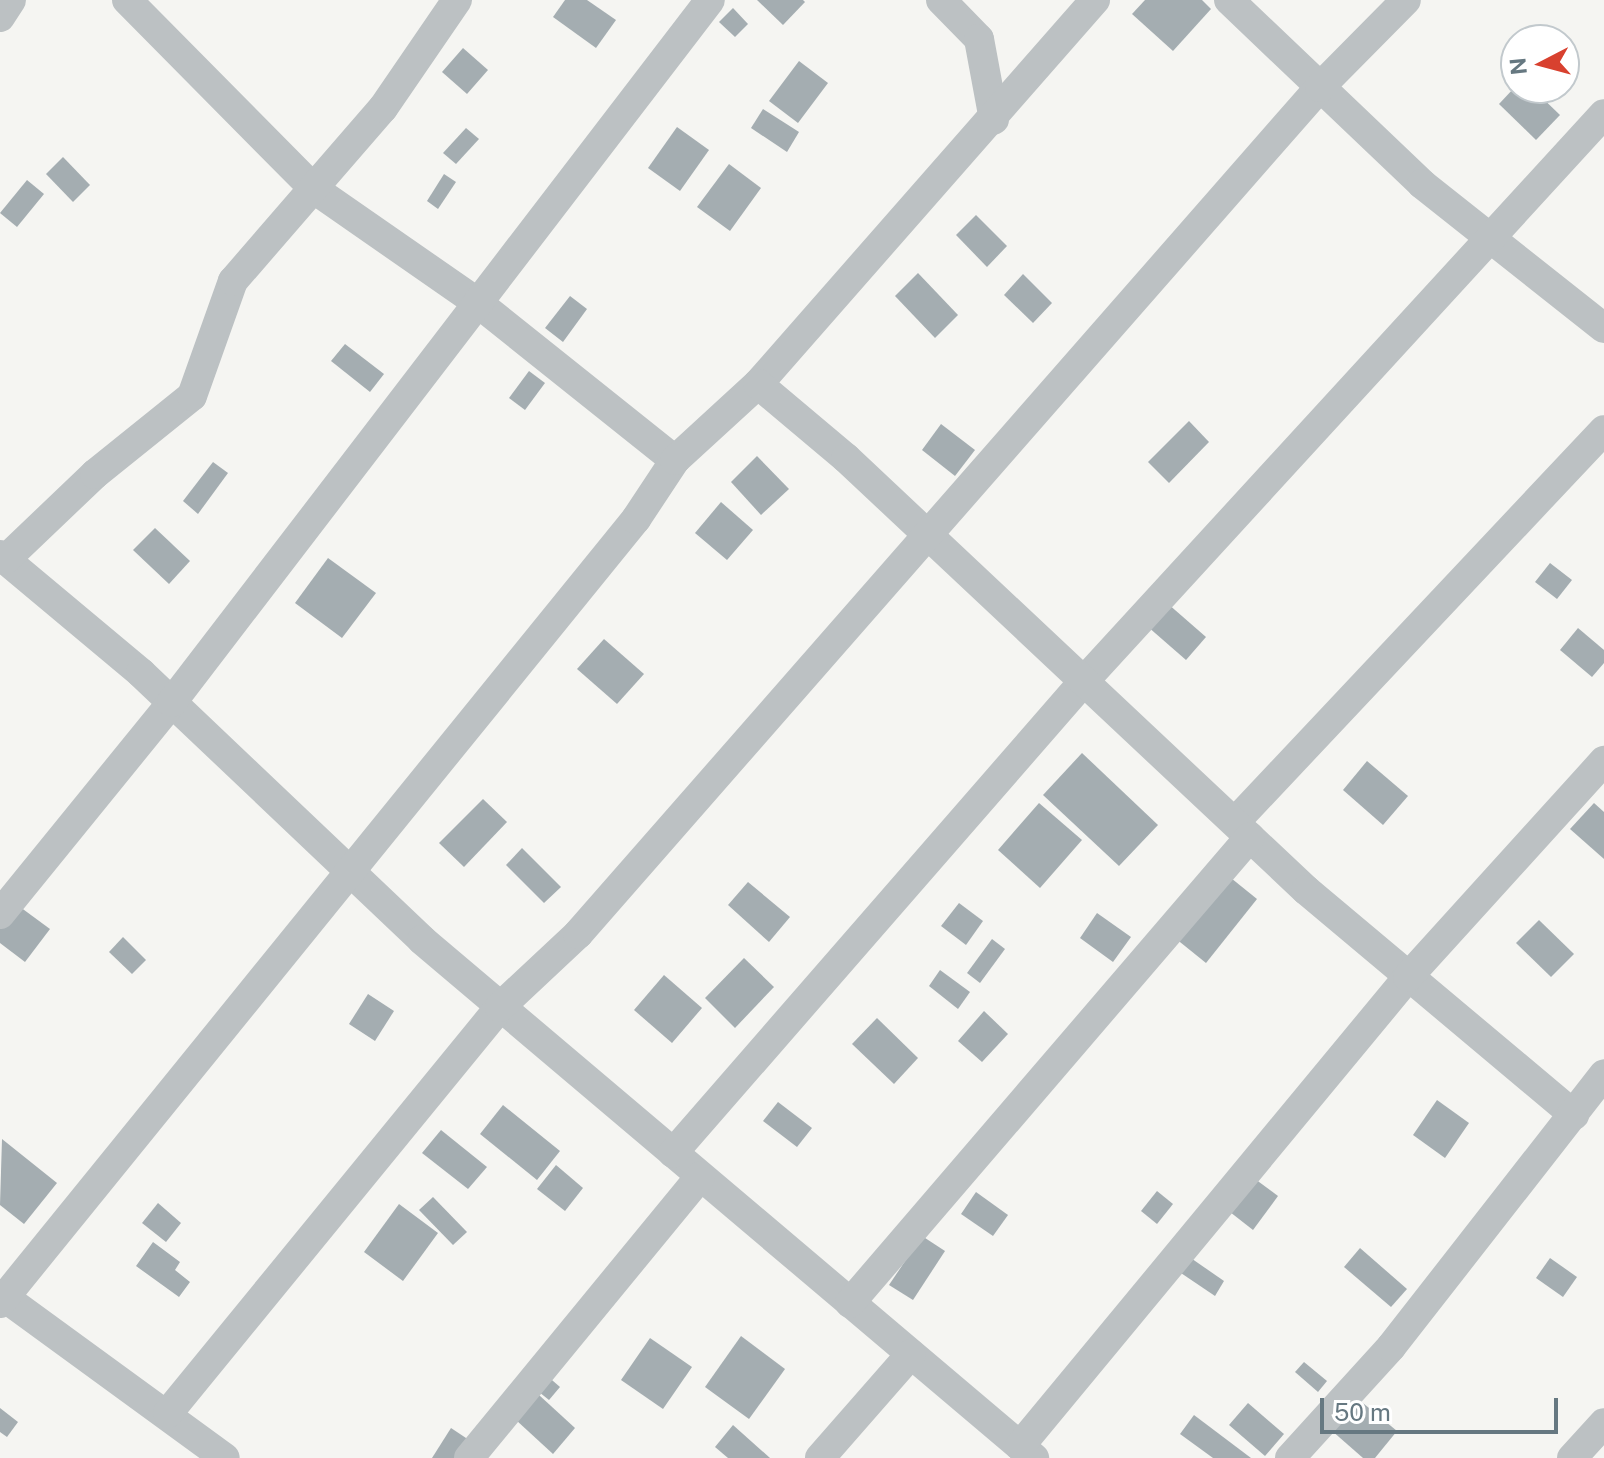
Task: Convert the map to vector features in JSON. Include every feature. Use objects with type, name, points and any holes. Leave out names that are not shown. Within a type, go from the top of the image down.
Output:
[{"type":"street","points":[[0,17],[11,0]]},
{"type":"street","points":[[127,0],[314,189],[478,303],[675,460]]},
{"type":"street","points":[[0,914],[172,702],[710,0]]},
{"type":"street","points":[[941,0],[979,39],[994,120]]},
{"type":"street","points":[[225,1458],[168,1413],[2,1298],[636,519],[675,460],[758,384],[994,120],[1095,0]]},
{"type":"street","points":[[1229,0],[1320,87],[1487,236],[1604,328]]},
{"type":"street","points":[[168,1413],[500,1007],[578,934],[1320,87],[1406,0]]},
{"type":"street","points":[[454,1],[383,108],[233,281],[192,396],[95,474],[2,558],[172,702],[348,870],[500,1007],[1027,1452],[1408,977],[1604,761]]},
{"type":"street","points":[[673,1153],[1084,681],[1487,236],[1604,114]]},
{"type":"street","points":[[758,384],[929,536],[1242,829],[1408,977],[1574,1115]]},
{"type":"street","points":[[850,1303],[1242,829],[1604,430]]},
{"type":"street","points":[[1290,1458],[1391,1347],[1604,1074]]},
{"type":"street","points":[[469,1458],[700,1177]]},
{"type":"street","points":[[820,1458],[911,1354]]},
{"type":"street","points":[[1572,1458],[1604,1423]]},
{"type":"building","points":[[565,0],[587,0],[616,20],[596,48],[553,17]]},
{"type":"building","points":[[757,0],[803,0],[805,2],[783,25]]},
{"type":"building","points":[[1145,0],[1202,0],[1211,9],[1173,51],[1132,14]]},
{"type":"building","points":[[733,8],[748,24],[735,37],[719,22]]},
{"type":"building","points":[[463,48],[488,70],[467,94],[442,72]]},
{"type":"building","points":[[799,61],[828,83],[798,123],[769,101]]},
{"type":"building","points":[[1499,104],[1549,104],[1560,115],[1536,140]]},
{"type":"building","points":[[763,109],[799,132],[787,152],[751,128]]},
{"type":"building","points":[[677,127],[709,150],[680,191],[648,168]]},
{"type":"building","points":[[466,128],[479,139],[456,164],[443,153]]},
{"type":"building","points":[[63,157],[90,185],[73,202],[46,174]]},
{"type":"building","points":[[729,164],[761,188],[730,231],[697,207]]},
{"type":"building","points":[[444,174],[456,182],[438,209],[427,201]]},
{"type":"building","points":[[27,180],[44,194],[17,227],[0,213]]},
{"type":"building","points":[[976,215],[1007,246],[987,267],[956,235]]},
{"type":"building","points":[[918,273],[958,315],[935,338],[895,296]]},
{"type":"building","points":[[1023,274],[1052,303],[1033,323],[1004,295]]},
{"type":"building","points":[[570,296],[587,309],[563,342],[545,328]]},
{"type":"building","points":[[345,344],[384,374],[370,392],[331,361]]},
{"type":"building","points":[[529,371],[545,383],[525,410],[509,398]]},
{"type":"building","points":[[1189,421],[1209,442],[1169,483],[1148,462]]},
{"type":"building","points":[[941,424],[975,450],[955,476],[922,450]]},
{"type":"building","points":[[757,456],[789,489],[761,515],[731,482]]},
{"type":"building","points":[[213,462],[228,473],[198,514],[183,501]]},
{"type":"building","points":[[721,502],[753,530],[727,560],[695,533]]},
{"type":"building","points":[[155,528],[190,561],[169,584],[133,550]]},
{"type":"building","points":[[328,558],[376,593],[342,638],[295,603]]},
{"type":"building","points":[[1550,563],[1572,580],[1557,599],[1535,582]]},
{"type":"building","points":[[1167,603],[1206,637],[1186,660],[1147,626]]},
{"type":"building","points":[[1578,628],[1604,650],[1604,663],[1592,677],[1560,650]]},
{"type":"building","points":[[604,639],[644,674],[617,704],[577,669]]},
{"type":"building","points":[[1082,753],[1158,825],[1119,866],[1043,795]]},
{"type":"building","points":[[1367,761],[1408,796],[1383,825],[1343,790]]},
{"type":"building","points":[[483,799],[507,822],[464,867],[439,843]]},
{"type":"building","points":[[1039,803],[1082,840],[1040,888],[998,850]]},
{"type":"building","points":[[1594,803],[1604,812],[1604,859],[1570,829]]},
{"type":"building","points":[[522,848],[561,887],[544,903],[506,865]]},
{"type":"building","points":[[1226,874],[1257,899],[1206,963],[1175,938]]},
{"type":"building","points":[[748,882],[790,917],[769,942],[728,905]]},
{"type":"building","points":[[959,903],[983,921],[966,945],[941,926]]},
{"type":"building","points":[[16,904],[50,929],[25,962],[0,943],[0,925]]},
{"type":"building","points":[[1097,913],[1131,937],[1113,962],[1080,938]]},
{"type":"building","points":[[1539,920],[1574,954],[1551,977],[1516,943]]},
{"type":"building","points":[[123,937],[146,960],[132,974],[109,952]]},
{"type":"building","points":[[992,939],[1005,949],[980,983],[967,973]]},
{"type":"building","points":[[744,958],[774,987],[735,1028],[705,998]]},
{"type":"building","points":[[940,970],[970,992],[958,1009],[929,986]]},
{"type":"building","points":[[664,975],[702,1008],[672,1043],[634,1010]]},
{"type":"building","points":[[368,994],[394,1011],[375,1041],[349,1024]]},
{"type":"building","points":[[984,1011],[1008,1034],[982,1062],[958,1041]]},
{"type":"building","points":[[877,1018],[918,1058],[894,1084],[852,1044]]},
{"type":"building","points":[[1437,1100],[1469,1123],[1445,1158],[1413,1135]]},
{"type":"building","points":[[778,1102],[812,1128],[797,1147],[763,1121]]},
{"type":"building","points":[[503,1105],[560,1151],[537,1180],[480,1134]]},
{"type":"building","points":[[441,1130],[487,1167],[468,1189],[422,1153]]},
{"type":"building","points":[[2,1139],[57,1183],[24,1224],[0,1205]]},
{"type":"building","points":[[556,1165],[583,1188],[565,1211],[537,1189]]},
{"type":"building","points":[[1255,1179],[1278,1196],[1253,1230],[1230,1212]]},
{"type":"building","points":[[1157,1191],[1173,1204],[1157,1224],[1141,1211]]},
{"type":"building","points":[[976,1192],[1008,1215],[993,1236],[961,1214]]},
{"type":"building","points":[[433,1197],[467,1232],[453,1245],[419,1210]]},
{"type":"building","points":[[158,1203],[181,1223],[166,1242],[142,1223]]},
{"type":"building","points":[[399,1204],[438,1233],[403,1281],[364,1252]]},
{"type":"building","points":[[922,1236],[945,1251],[913,1300],[889,1285]]},
{"type":"building","points":[[153,1242],[180,1262],[175,1270],[190,1282],[179,1297],[136,1266]]},
{"type":"building","points":[[1360,1248],[1407,1289],[1391,1307],[1344,1267]]},
{"type":"building","points":[[1185,1254],[1224,1281],[1215,1296],[1175,1269]]},
{"type":"building","points":[[1550,1258],[1577,1277],[1563,1297],[1536,1278]]},
{"type":"building","points":[[741,1336],[785,1369],[749,1419],[705,1387]]},
{"type":"building","points":[[650,1338],[692,1367],[663,1409],[621,1380]]},
{"type":"building","points":[[1304,1362],[1327,1381],[1318,1392],[1295,1372]]},
{"type":"building","points":[[545,1374],[560,1387],[549,1400],[534,1388]]},
{"type":"building","points":[[539,1395],[575,1428],[553,1454],[516,1420]]},
{"type":"building","points":[[1358,1399],[1397,1431],[1375,1458],[1363,1458],[1331,1430]]},
{"type":"building","points":[[1248,1403],[1284,1434],[1265,1456],[1229,1425]]},
{"type":"building","points":[[0,1408],[18,1422],[7,1437],[0,1432]]},
{"type":"building","points":[[1194,1415],[1251,1458],[1213,1458],[1180,1434]]},
{"type":"building","points":[[733,1425],[770,1458],[728,1458],[715,1447]]},
{"type":"building","points":[[451,1428],[469,1440],[457,1458],[432,1458]]}]
